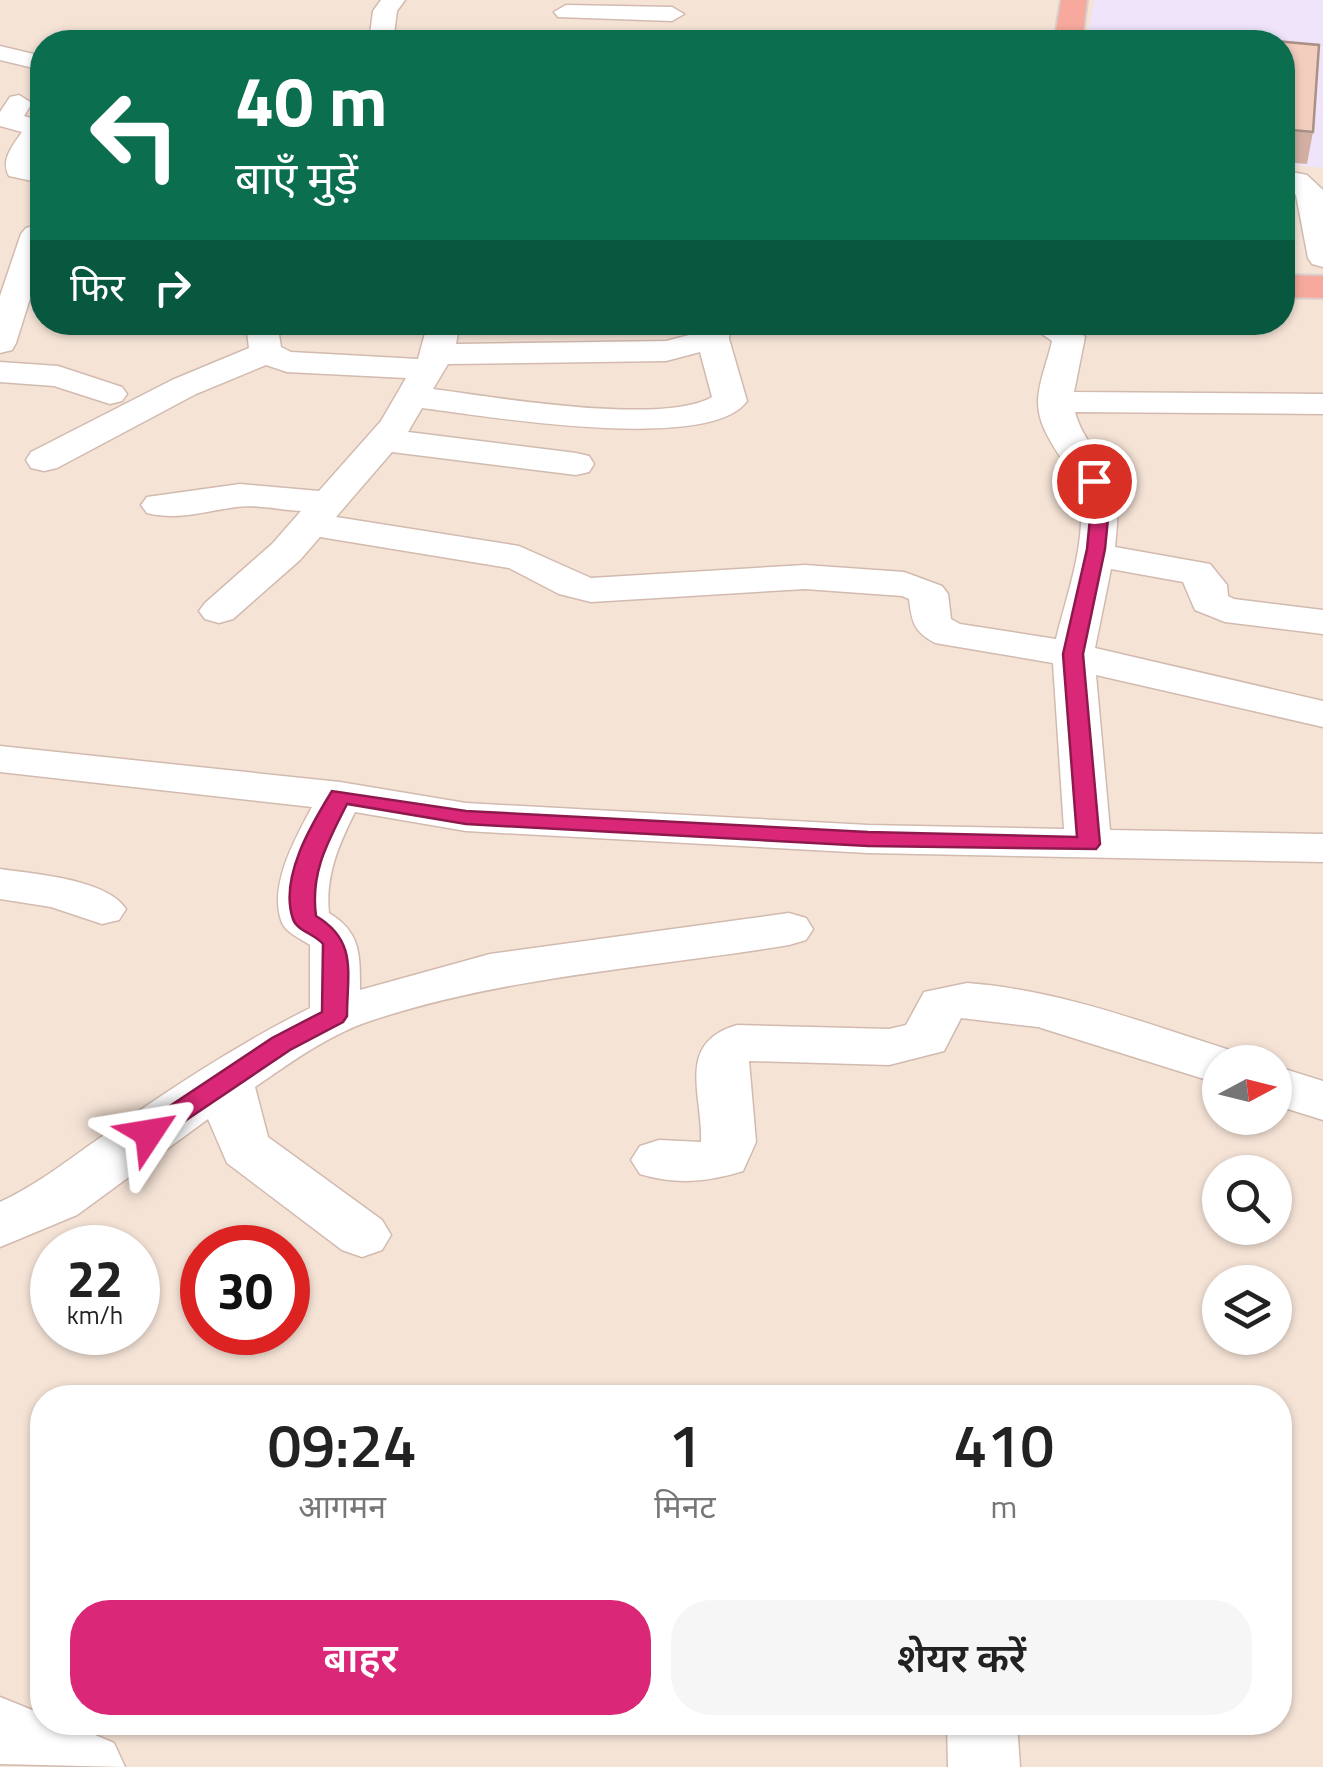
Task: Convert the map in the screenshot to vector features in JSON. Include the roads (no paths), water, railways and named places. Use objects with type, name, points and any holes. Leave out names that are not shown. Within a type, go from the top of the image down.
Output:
[{"type":"highway","points":[[1070,30],[1074,0]]},
{"type":"highway","points":[[1295,286],[1323,287]]},
{"type":"street","points":[[382,30],[393,0]]},
{"type":"street","points":[[566,12],[676,7]]},
{"type":"street","points":[[0,52],[30,61]]},
{"type":"street","points":[[10,104],[8,120],[30,126]]},
{"type":"street","points":[[30,141],[19,158],[30,202]]},
{"type":"street","points":[[1295,181],[1310,192],[1321,246]]},
{"type":"street","points":[[0,343],[30,217]]},
{"type":"street","points":[[9,310],[30,310]]},
{"type":"street","points":[[44,460],[184,386],[259,335]]},
{"type":"street","points":[[264,335],[287,362],[431,361],[666,351],[703,335]]},
{"type":"street","points":[[431,361],[624,420],[715,412],[730,401],[715,335]]},
{"type":"street","points":[[1065,335],[1070,342],[1064,350],[1055,402],[1062,428],[1094,481],[1100,508],[1095,555],[1073,654],[1088,844]]},
{"type":"street","points":[[219,612],[322,514],[384,440],[431,361]]},
{"type":"street","points":[[0,372],[58,376],[110,394]]},
{"type":"street","points":[[1055,402],[1323,404]]},
{"type":"street","points":[[384,440],[576,464]]},
{"type":"street","points":[[160,505],[187,505],[240,494],[519,558],[590,590],[807,575],[906,584],[928,594],[932,625],[950,634],[1073,654],[1108,666],[1323,714]]},
{"type":"street","points":[[1095,555],[1196,572],[1207,585],[1208,602],[1226,610],[1323,622]]},
{"type":"street","points":[[0,759],[340,796],[466,817],[868,839],[1323,848]]},
{"type":"street","points":[[334,1016],[335,944],[327,933],[305,920],[303,894],[305,866],[340,796]]},
{"type":"street","points":[[0,884],[60,893],[102,910]]},
{"type":"street","points":[[0,1226],[57,1200],[123,1150],[302,1030],[334,1016],[490,971],[664,950],[788,929]]},
{"type":"street","points":[[659,1160],[706,1162],[724,1157],[732,1142],[720,1065],[726,1050],[737,1043],[889,1047],[911,1044],[926,1038],[942,1004],[958,998],[1009,1004],[1202,1061]]},
{"type":"street","points":[[227,1082],[236,1126],[246,1148],[362,1235]]},
{"type":"street","points":[[1292,1090],[1323,1102]]},
{"type":"street","points":[[0,1730],[89,1767]]},
{"type":"street","points":[[983,1735],[984,1767]]}]
